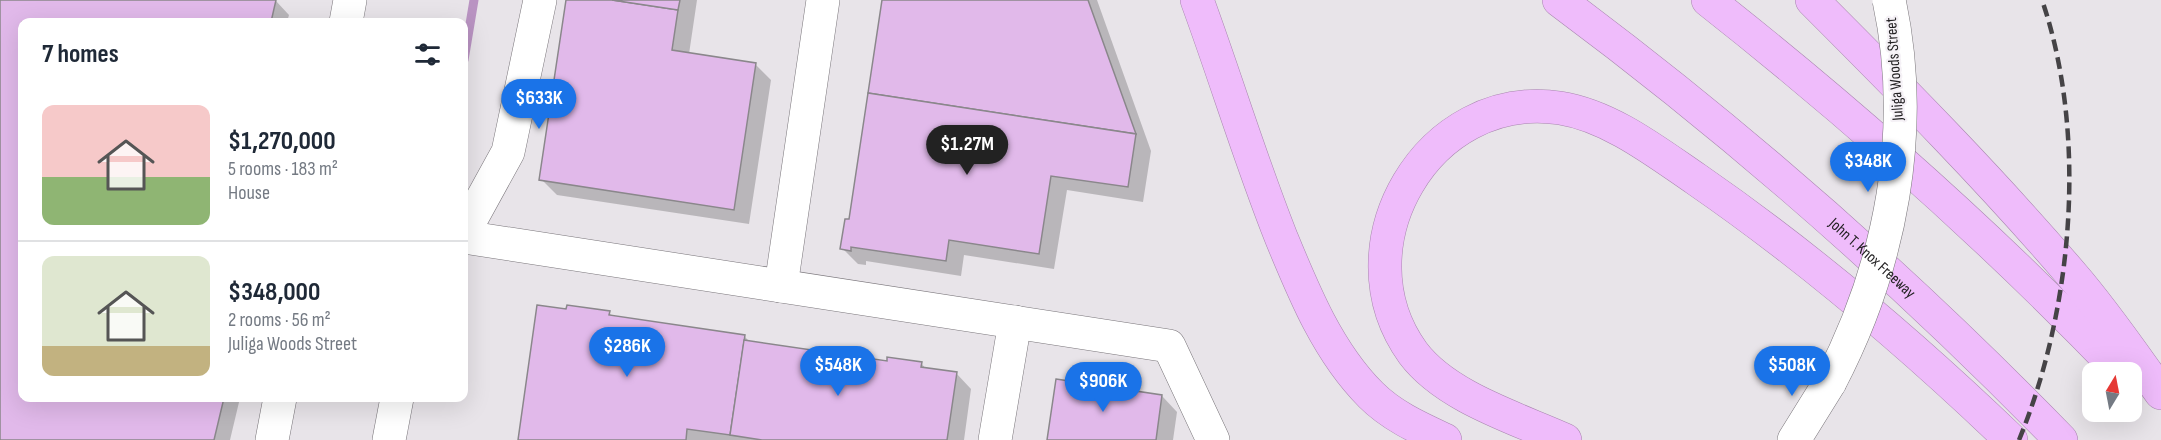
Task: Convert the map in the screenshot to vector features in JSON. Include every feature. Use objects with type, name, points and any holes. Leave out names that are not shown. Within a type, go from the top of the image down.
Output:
[{"type":"highway","points":[[1197,0],[1277,227],[1304,290],[1334,348],[1359,382],[1388,410],[1422,430],[1445,440]]},
{"type":"highway","name":"John T. Knox Freeway","points":[[1559,0],[1704,112],[1806,198],[1955,334],[2061,440]]},
{"type":"highway","points":[[1708,0],[1905,164],[2054,304],[2111,362]]},
{"type":"highway","points":[[1812,0],[2043,242],[2105,316],[2161,393]]},
{"type":"highway","points":[[1565,440],[1477,401],[1433,374],[1414,354],[1402,334],[1392,313],[1386,290],[1385,265],[1392,218],[1400,195],[1413,173],[1427,155],[1447,138],[1490,114],[1513,108],[1560,108],[1582,114],[1604,122],[1628,135],[1677,166],[1757,222],[1854,298],[2011,440]]},
{"type":"highway","points":[[2142,394],[2161,414]]},
{"type":"street","points":[[347,18],[350,0]]},
{"type":"street","points":[[468,225],[508,152],[540,0]]},
{"type":"street","points":[[781,286],[823,0]]},
{"type":"street","name":"Juliga Woods Street","points":[[1794,440],[1830,382],[1855,332],[1874,281],[1885,239],[1894,192],[1899,140],[1900,93],[1896,40],[1889,0]]},
{"type":"street","points":[[468,238],[1169,346],[1213,440]]},
{"type":"street","points":[[995,440],[1015,322]]},
{"type":"street","points":[[272,440],[279,402]]},
{"type":"street","points":[[389,440],[395,402]]},
{"type":"building","points":[[0,0],[276,0],[272,18],[18,18],[18,402],[223,402],[214,440],[0,440]]},
{"type":"building","points":[[566,0],[612,0],[678,10],[672,50],[756,63],[734,210],[539,180]]},
{"type":"building","points":[[612,0],[680,0],[678,10]]},
{"type":"building","points":[[882,0],[1088,0],[1136,134],[868,93]]},
{"type":"building","points":[[868,93],[1136,134],[1128,187],[1051,176],[1039,254],[949,240],[946,261],[851,247],[851,251],[840,249],[845,219],[849,219]]},
{"type":"building","points":[[537,305],[566,309],[567,305],[610,311],[609,315],[745,335],[730,435],[687,429],[686,440],[518,440]]},
{"type":"building","points":[[744,340],[887,361],[887,357],[922,362],[921,367],[957,372],[947,440],[762,440],[730,435]]},
{"type":"building","points":[[1056,379],[1162,395],[1156,440],[1047,440]]},
{"type":"waterway","points":[[468,36],[474,0]]},
{"type":"railway","points":[[2019,440],[2037,389],[2052,335],[2062,279],[2068,222],[2069,164],[2065,107],[2056,52],[2042,0]]}]
